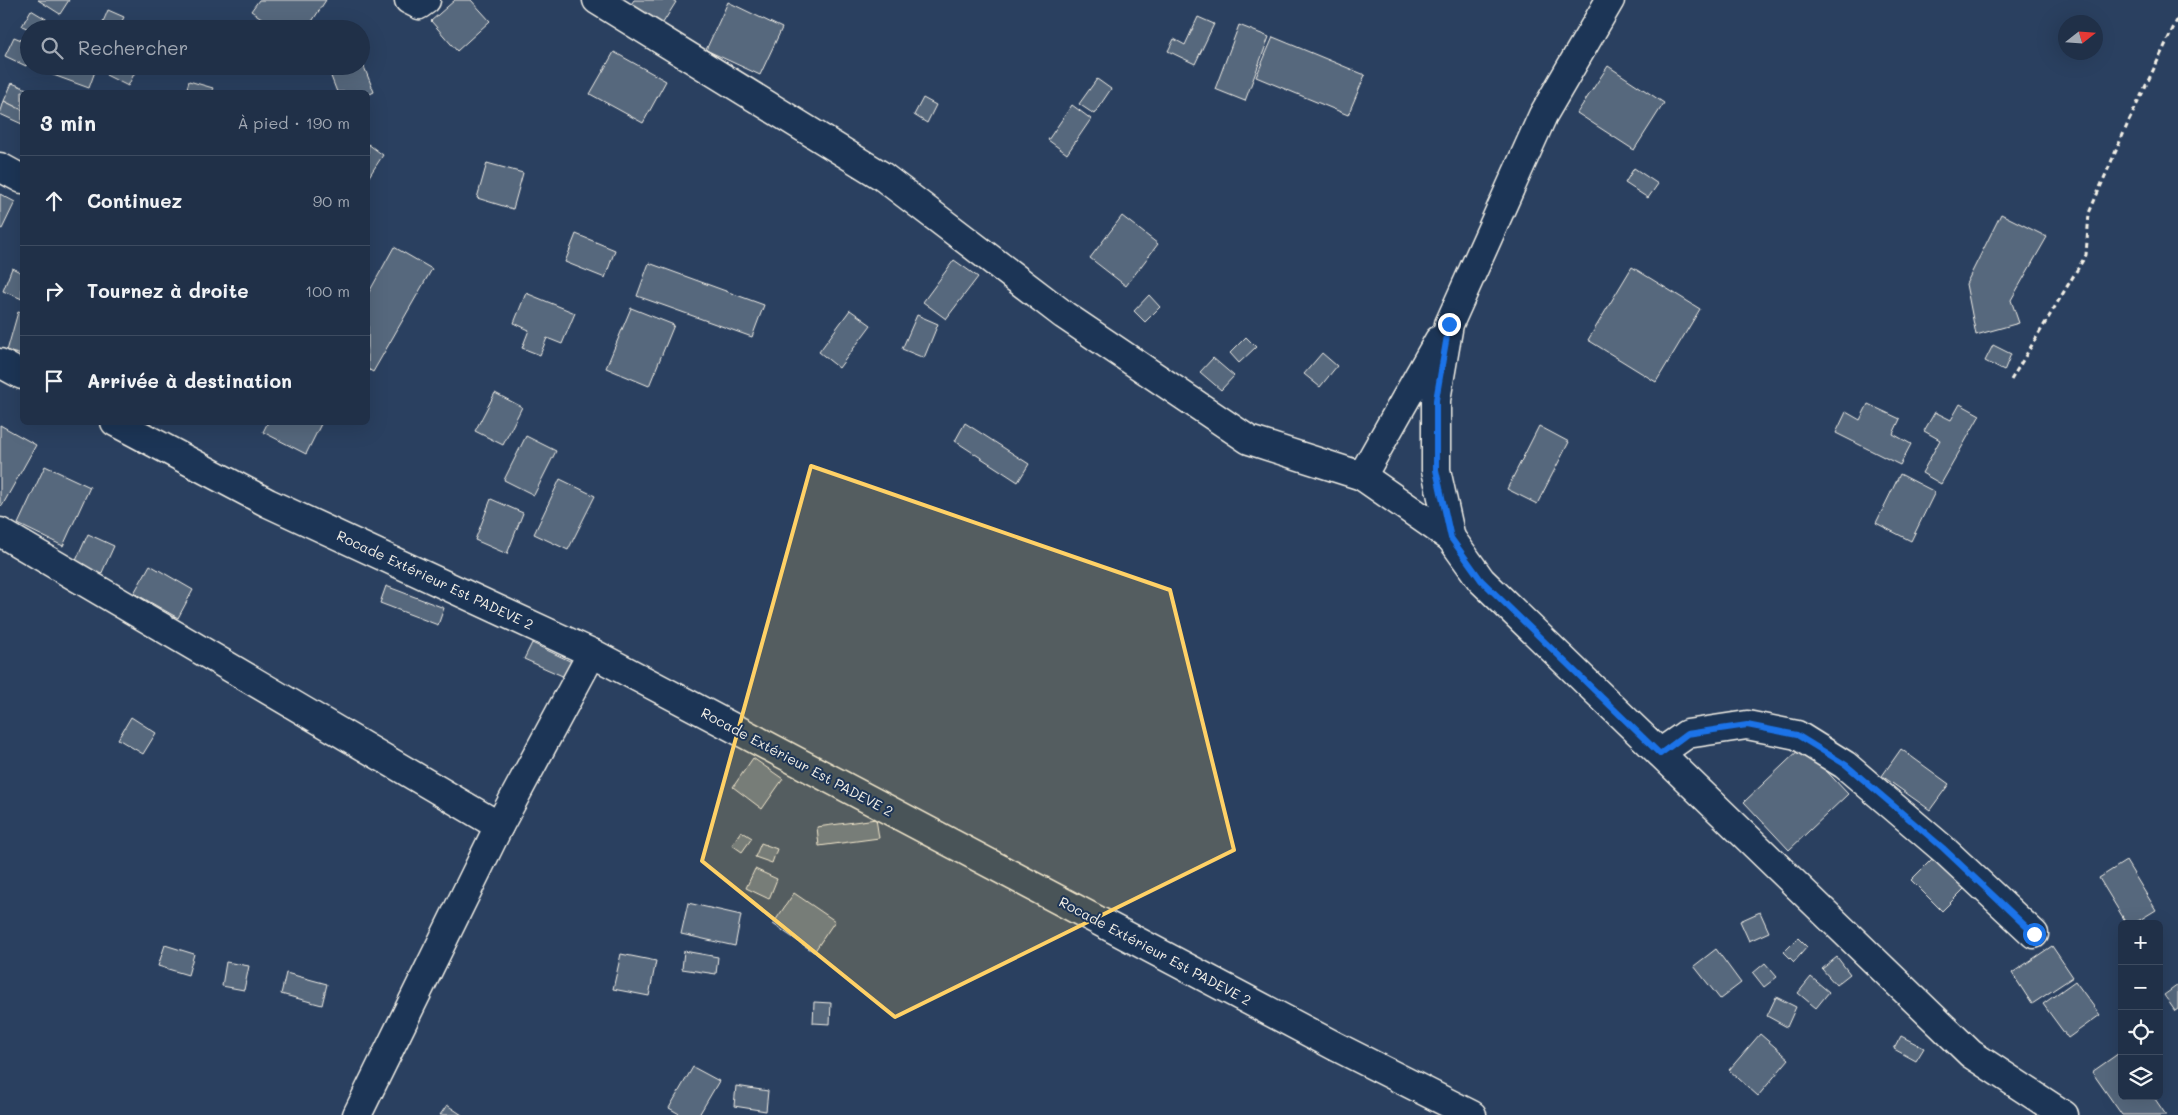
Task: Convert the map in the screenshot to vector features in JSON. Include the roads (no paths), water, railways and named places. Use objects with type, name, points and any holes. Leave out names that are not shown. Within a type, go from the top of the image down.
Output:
[{"type":"street","points":[[409,0],[419,5],[426,0]]},
{"type":"street","points":[[597,0],[882,176],[1064,315],[1249,440],[1362,476],[1451,538],[1481,580],[1971,1054],[2064,1115]]},
{"type":"street","points":[[1362,476],[1449,324],[1542,115],[1610,0]]},
{"type":"street","points":[[0,167],[20,178]]},
{"type":"street","points":[[1449,324],[1436,400],[1436,470],[1451,538]]},
{"type":"street","points":[[0,363],[20,374]]},
{"type":"street","name":"Rocade Extérieur Est PADEVE 2","points":[[121,425],[268,503],[592,653],[1300,1028],[1472,1115]]},
{"type":"street","points":[[0,532],[499,826]]},
{"type":"street","points":[[357,1115],[499,826],[592,653]]},
{"type":"street","points":[[1660,754],[1687,734],[1747,725],[1797,735],[1846,765],[1943,848],[2034,934]]}]
